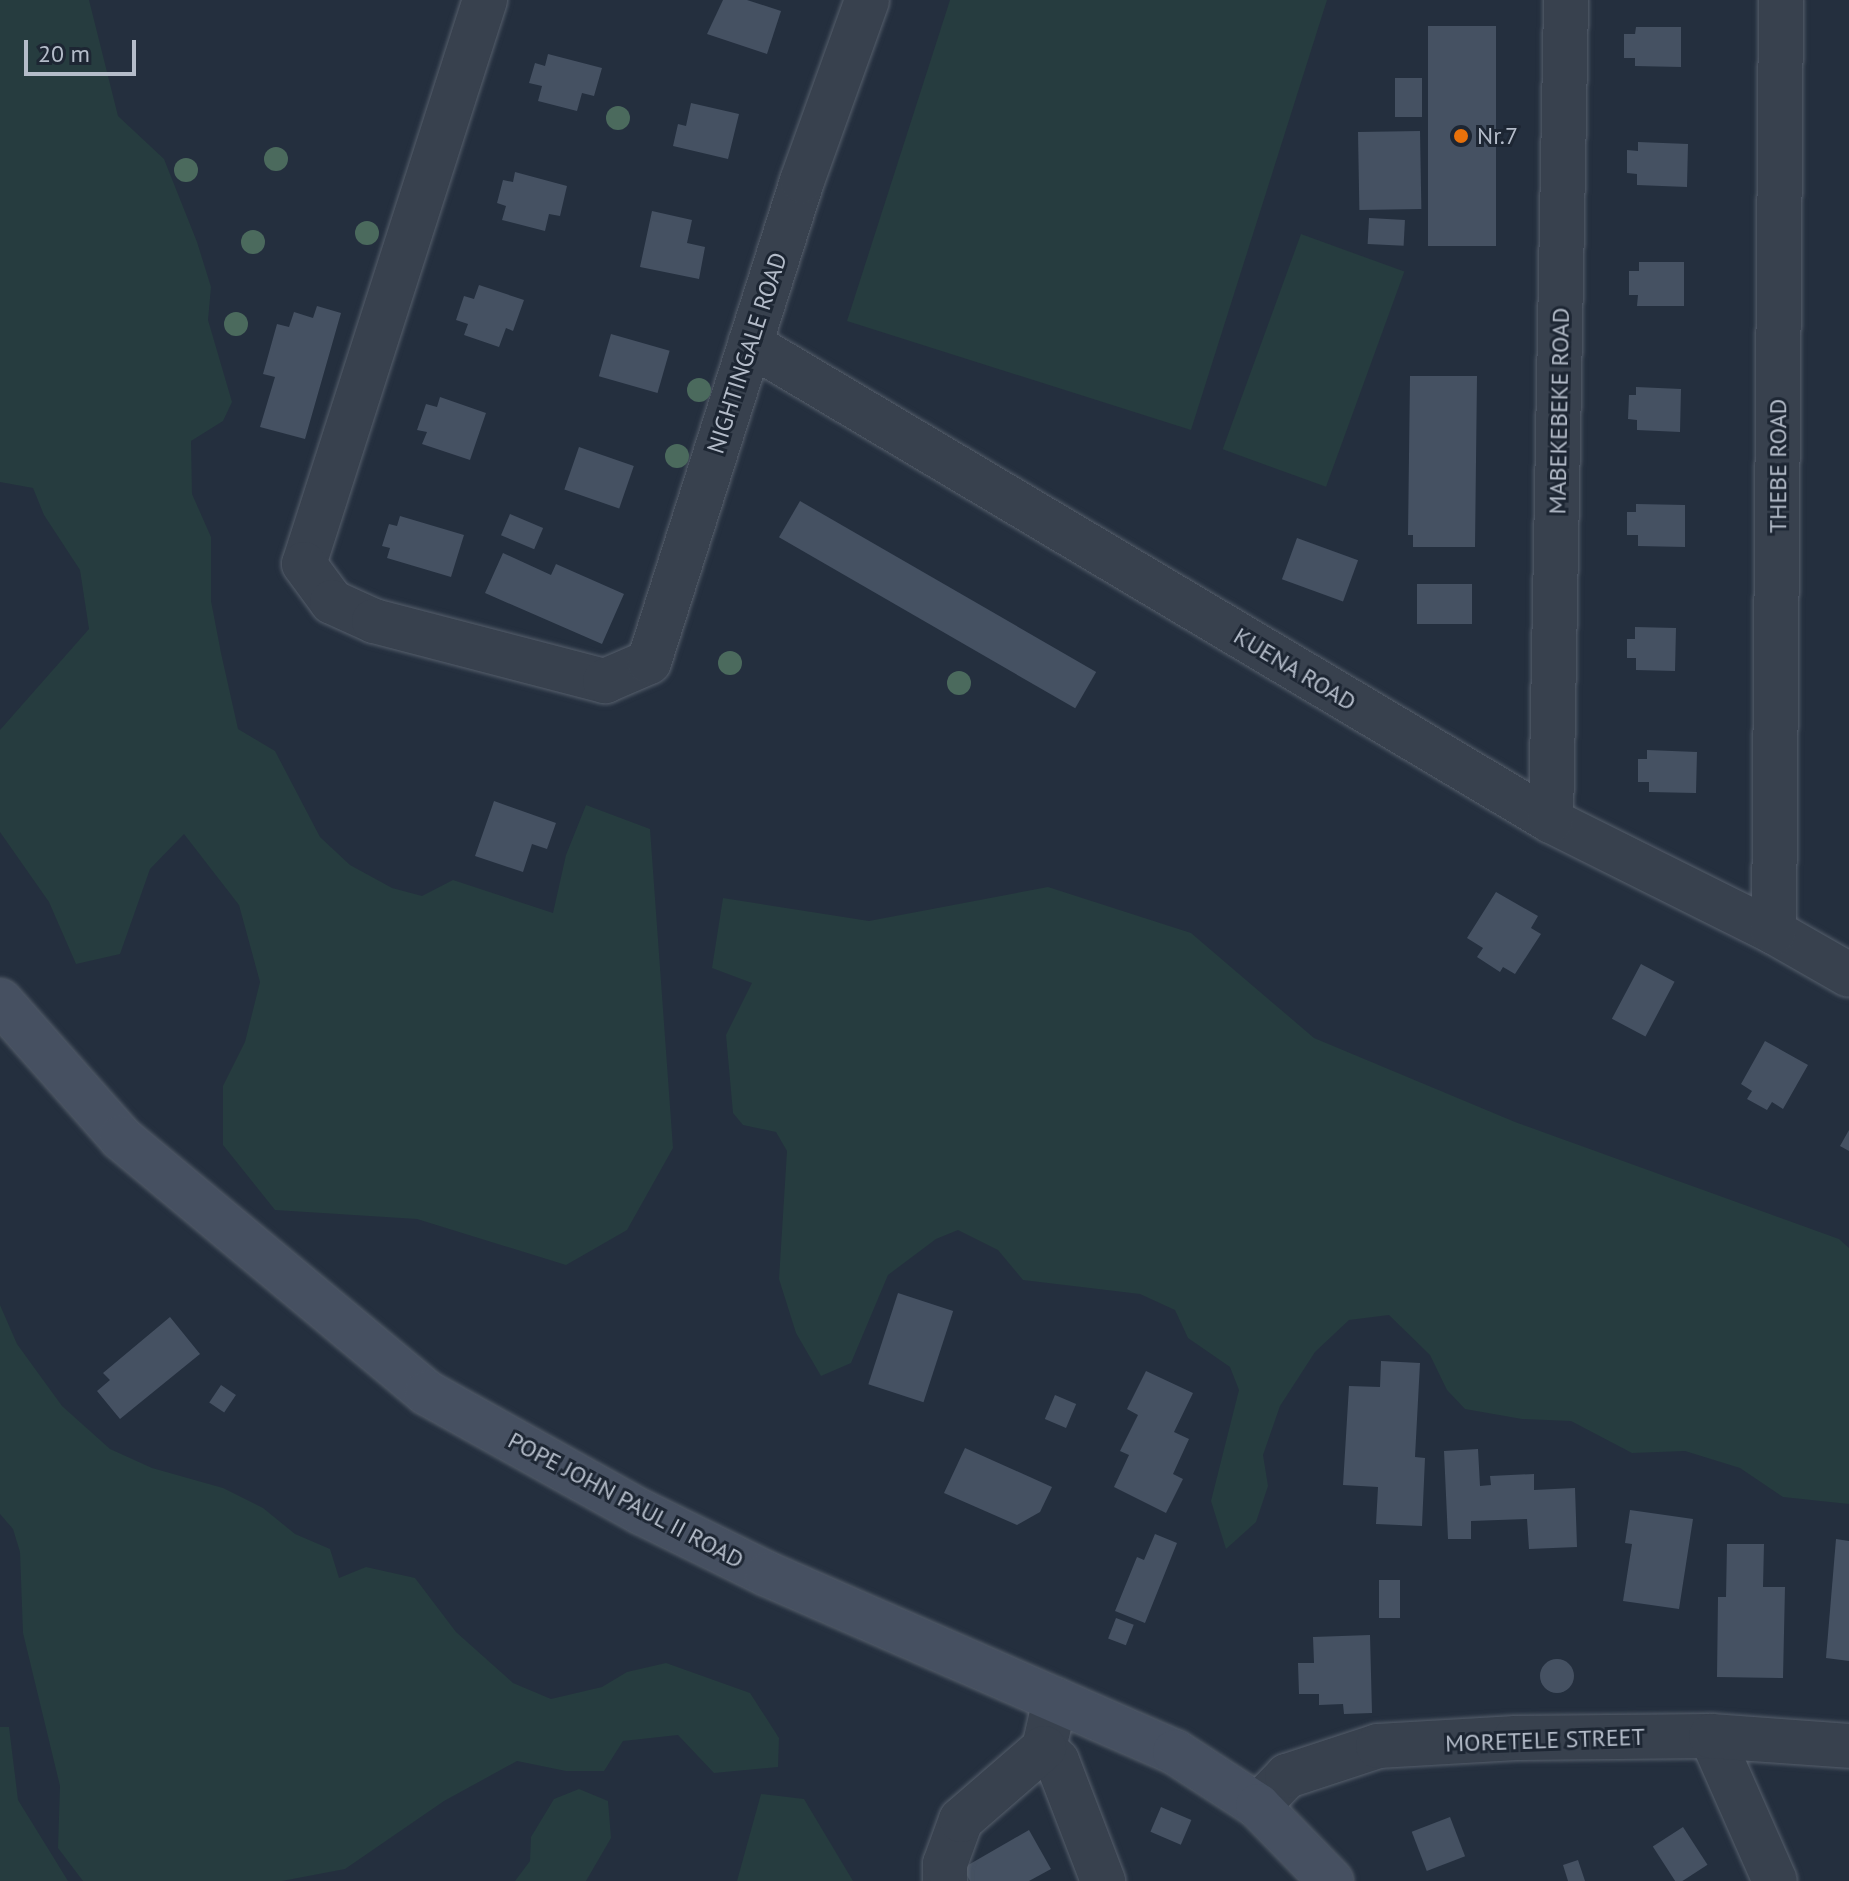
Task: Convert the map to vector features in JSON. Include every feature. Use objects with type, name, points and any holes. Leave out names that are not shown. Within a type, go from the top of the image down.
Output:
[{"type":"main road","name":"POPE JOHN PAUL II ROAD","points":[[0,1001],[121,1138],[427,1393],[641,1512],[767,1574],[1175,1752],[1258,1806],[1331,1881]]},
{"type":"street","name":"NIGHTINGALE ROAD","points":[[485,0],[304,564],[332,602],[374,621],[605,681],[649,662],[750,344],[867,0]]},
{"type":"street","name":"MABEKEBEKE ROAD","points":[[1551,821],[1566,0]]},
{"type":"street","name":"THEBE ROAD","points":[[1774,932],[1781,0]]},
{"type":"street","name":"KUENA ROAD","points":[[750,344],[1551,821],[1774,932],[1849,975]]},
{"type":"street","points":[[945,1881],[945,1864],[961,1820],[1044,1748],[1055,1700]]},
{"type":"street","points":[[1711,1736],[1775,1881]]},
{"type":"street","name":"MORETELE STREET","points":[[1258,1806],[1287,1776],[1378,1746],[1516,1738],[1711,1736],[1849,1746]]},
{"type":"street","points":[[1044,1748],[1057,1761],[1103,1881]]},
{"type":"green space","points":[[0,0],[89,0],[118,116],[164,159],[197,242],[211,287],[208,320],[232,402],[223,421],[191,441],[192,494],[211,537],[211,601],[221,653],[238,729],[275,751],[320,837],[350,865],[392,888],[422,896],[453,880],[553,913],[566,855],[586,805],[650,829],[673,1148],[627,1230],[566,1265],[417,1219],[275,1210],[223,1145],[223,1086],[245,1042],[260,982],[239,905],[184,834],[150,869],[120,954],[76,964],[49,902],[0,832],[0,730],[89,629],[80,570],[44,515],[33,488],[0,482]]},
{"type":"green space","points":[[950,0],[1327,0],[1191,430],[847,321]]},
{"type":"green space","points":[[1301,234],[1404,272],[1326,487],[1223,449]]},
{"type":"green space","points":[[1048,887],[1191,933],[1314,1038],[1515,1122],[1839,1239],[1849,1248],[1849,1504],[1783,1497],[1740,1468],[1685,1451],[1632,1453],[1571,1421],[1522,1419],[1465,1409],[1447,1390],[1430,1355],[1389,1315],[1349,1320],[1315,1352],[1280,1406],[1263,1455],[1268,1486],[1256,1522],[1226,1549],[1211,1501],[1239,1390],[1230,1367],[1188,1338],[1175,1310],[1140,1294],[1023,1280],[998,1250],[958,1230],[936,1239],[888,1275],[851,1363],[821,1376],[796,1333],[779,1279],[787,1151],[776,1132],[743,1125],[733,1113],[726,1035],[752,983],[712,968],[723,898],[869,921]]},
{"type":"green space","points":[[0,1305],[17,1344],[62,1406],[110,1449],[152,1468],[223,1488],[263,1508],[295,1534],[330,1549],[339,1578],[366,1567],[415,1578],[456,1632],[513,1683],[551,1699],[602,1687],[627,1672],[666,1663],[750,1693],[779,1738],[778,1767],[714,1773],[678,1735],[623,1741],[604,1771],[566,1771],[517,1761],[444,1801],[345,1869],[282,1881],[83,1881],[58,1848],[60,1786],[23,1633],[20,1552],[13,1529],[0,1514]]},
{"type":"green space","points":[[0,1727],[9,1727],[18,1800],[68,1881],[0,1881]]},
{"type":"green space","points":[[579,1789],[608,1801],[611,1838],[586,1881],[515,1881],[530,1861],[531,1837],[554,1799]]},
{"type":"green space","points":[[761,1794],[804,1799],[853,1881],[737,1881]]},
{"type":"building","points":[[723,0],[747,0],[781,11],[767,54],[707,34]]},
{"type":"building","name":"Nr.7","points":[[1428,26],[1496,26],[1496,246],[1428,246]]},
{"type":"building","points":[[1636,27],[1681,27],[1681,67],[1635,66],[1635,58],[1624,58],[1624,34],[1635,34]]},
{"type":"building","points":[[548,54],[602,68],[594,96],[582,93],[577,111],[538,101],[542,86],[529,83],[535,63],[545,66]]},
{"type":"building","points":[[1395,78],[1422,78],[1422,117],[1395,117]]},
{"type":"building","points":[[691,103],[739,114],[728,159],[673,146],[678,124],[686,126]]},
{"type":"building","points":[[1420,131],[1421,209],[1359,210],[1358,132]]},
{"type":"building","points":[[1638,142],[1688,144],[1687,187],[1637,185],[1637,174],[1627,173],[1627,150],[1638,151]]},
{"type":"building","points":[[515,172],[567,186],[560,216],[549,214],[545,231],[502,220],[506,206],[497,203],[503,180],[513,182]]},
{"type":"building","points":[[652,211],[692,220],[687,243],[705,247],[699,279],[640,267]]},
{"type":"building","points":[[1369,218],[1405,220],[1404,246],[1368,244]]},
{"type":"building","points":[[1639,262],[1684,262],[1684,306],[1637,306],[1638,295],[1629,295],[1629,271],[1639,271]]},
{"type":"building","points":[[479,285],[524,300],[513,331],[506,328],[499,347],[464,335],[468,324],[456,320],[464,296],[474,299]]},
{"type":"building","points":[[317,306],[341,313],[305,439],[260,427],[275,377],[263,374],[277,324],[289,327],[294,312],[313,318]]},
{"type":"building","points":[[611,334],[670,351],[658,393],[599,376]]},
{"type":"building","points":[[1410,376],[1477,376],[1475,547],[1413,547],[1413,535],[1408,535]]},
{"type":"building","points":[[1636,387],[1681,389],[1680,432],[1637,430],[1637,420],[1628,419],[1629,395],[1636,395]]},
{"type":"building","points":[[440,397],[486,413],[470,460],[422,444],[427,432],[417,430],[426,404],[437,407]]},
{"type":"building","points":[[579,447],[634,466],[619,508],[564,490]]},
{"type":"building","points":[[800,501],[1096,672],[1075,708],[779,537]]},
{"type":"building","points":[[1636,504],[1685,505],[1685,547],[1638,546],[1638,535],[1627,535],[1627,512],[1636,512]]},
{"type":"building","points":[[510,514],[543,528],[534,549],[501,535]]},
{"type":"building","points":[[400,516],[464,535],[451,577],[387,558],[390,548],[382,546],[389,524],[397,526]]},
{"type":"building","points":[[1297,538],[1358,560],[1343,602],[1282,579]]},
{"type":"building","points":[[503,553],[551,575],[556,564],[624,594],[602,644],[485,593]]},
{"type":"building","points":[[1417,584],[1472,584],[1472,624],[1417,624]]},
{"type":"building","points":[[1635,627],[1676,628],[1675,671],[1636,670],[1636,658],[1627,658],[1627,639],[1635,639]]},
{"type":"building","points":[[1647,750],[1697,752],[1696,793],[1649,792],[1649,782],[1638,782],[1638,759],[1647,759]]},
{"type":"building","points":[[494,801],[556,823],[547,849],[532,844],[523,872],[475,856]]},
{"type":"building","points":[[1496,892],[1538,916],[1531,928],[1541,934],[1515,974],[1503,967],[1500,972],[1477,957],[1483,948],[1467,938]]},
{"type":"building","points":[[1641,964],[1675,982],[1645,1037],[1612,1019]]},
{"type":"building","points":[[1765,1041],[1808,1065],[1783,1109],[1772,1102],[1767,1110],[1747,1099],[1752,1091],[1741,1084]]},
{"type":"building","points":[[1849,1130],[1849,1151],[1840,1146]]},
{"type":"building","points":[[898,1293],[953,1311],[923,1402],[868,1384]]},
{"type":"building","points":[[170,1317],[200,1354],[120,1419],[97,1391],[110,1380],[103,1373]]},
{"type":"building","points":[[1381,1361],[1420,1363],[1415,1457],[1425,1458],[1422,1526],[1376,1524],[1378,1487],[1343,1485],[1349,1386],[1380,1387]]},
{"type":"building","points":[[1146,1371],[1193,1393],[1174,1432],[1189,1439],[1173,1474],[1183,1479],[1166,1513],[1114,1487],[1129,1455],[1120,1451],[1138,1415],[1127,1409]]},
{"type":"building","points":[[221,1385],[236,1395],[224,1412],[209,1402]]},
{"type":"building","points":[[1055,1395],[1076,1404],[1066,1428],[1045,1419]]},
{"type":"building","points":[[965,1448],[1052,1487],[1040,1512],[1017,1525],[944,1493]]},
{"type":"building","points":[[1478,1449],[1480,1486],[1491,1485],[1490,1476],[1534,1474],[1534,1490],[1575,1488],[1577,1547],[1529,1549],[1527,1519],[1471,1521],[1471,1539],[1448,1539],[1444,1451]]},
{"type":"building","points":[[1630,1510],[1693,1519],[1679,1609],[1623,1601],[1632,1544],[1625,1543]]},
{"type":"building","points":[[1155,1534],[1177,1543],[1145,1623],[1115,1611],[1137,1557],[1144,1560]]},
{"type":"building","points":[[1836,1539],[1849,1541],[1849,1661],[1826,1658]]},
{"type":"building","points":[[1727,1544],[1764,1544],[1763,1587],[1785,1587],[1783,1678],[1717,1677],[1718,1597],[1726,1597]]},
{"type":"building","points":[[1379,1580],[1400,1580],[1400,1618],[1379,1618]]},
{"type":"building","points":[[1116,1618],[1134,1625],[1126,1645],[1108,1639]]},
{"type":"building","points":[[1370,1635],[1372,1713],[1344,1714],[1343,1704],[1319,1705],[1319,1694],[1299,1694],[1298,1663],[1314,1663],[1313,1637]]},
{"type":"building","points":[[1557,1659],[1569,1664],[1574,1676],[1569,1688],[1557,1693],[1545,1688],[1540,1676],[1545,1664]]},
{"type":"building","points":[[1161,1807],[1191,1820],[1181,1845],[1150,1832]]},
{"type":"building","points":[[1450,1817],[1465,1856],[1427,1871],[1412,1832]]},
{"type":"building","points":[[1683,1827],[1708,1865],[1682,1881],[1675,1881],[1653,1847]]},
{"type":"building","points":[[1029,1830],[1051,1869],[1029,1881],[970,1881],[963,1868]]},
{"type":"building","points":[[1578,1860],[1585,1881],[1568,1881],[1563,1865]]},
{"type":"place","name":"Nr.7","points":[[1461,136]]}]
